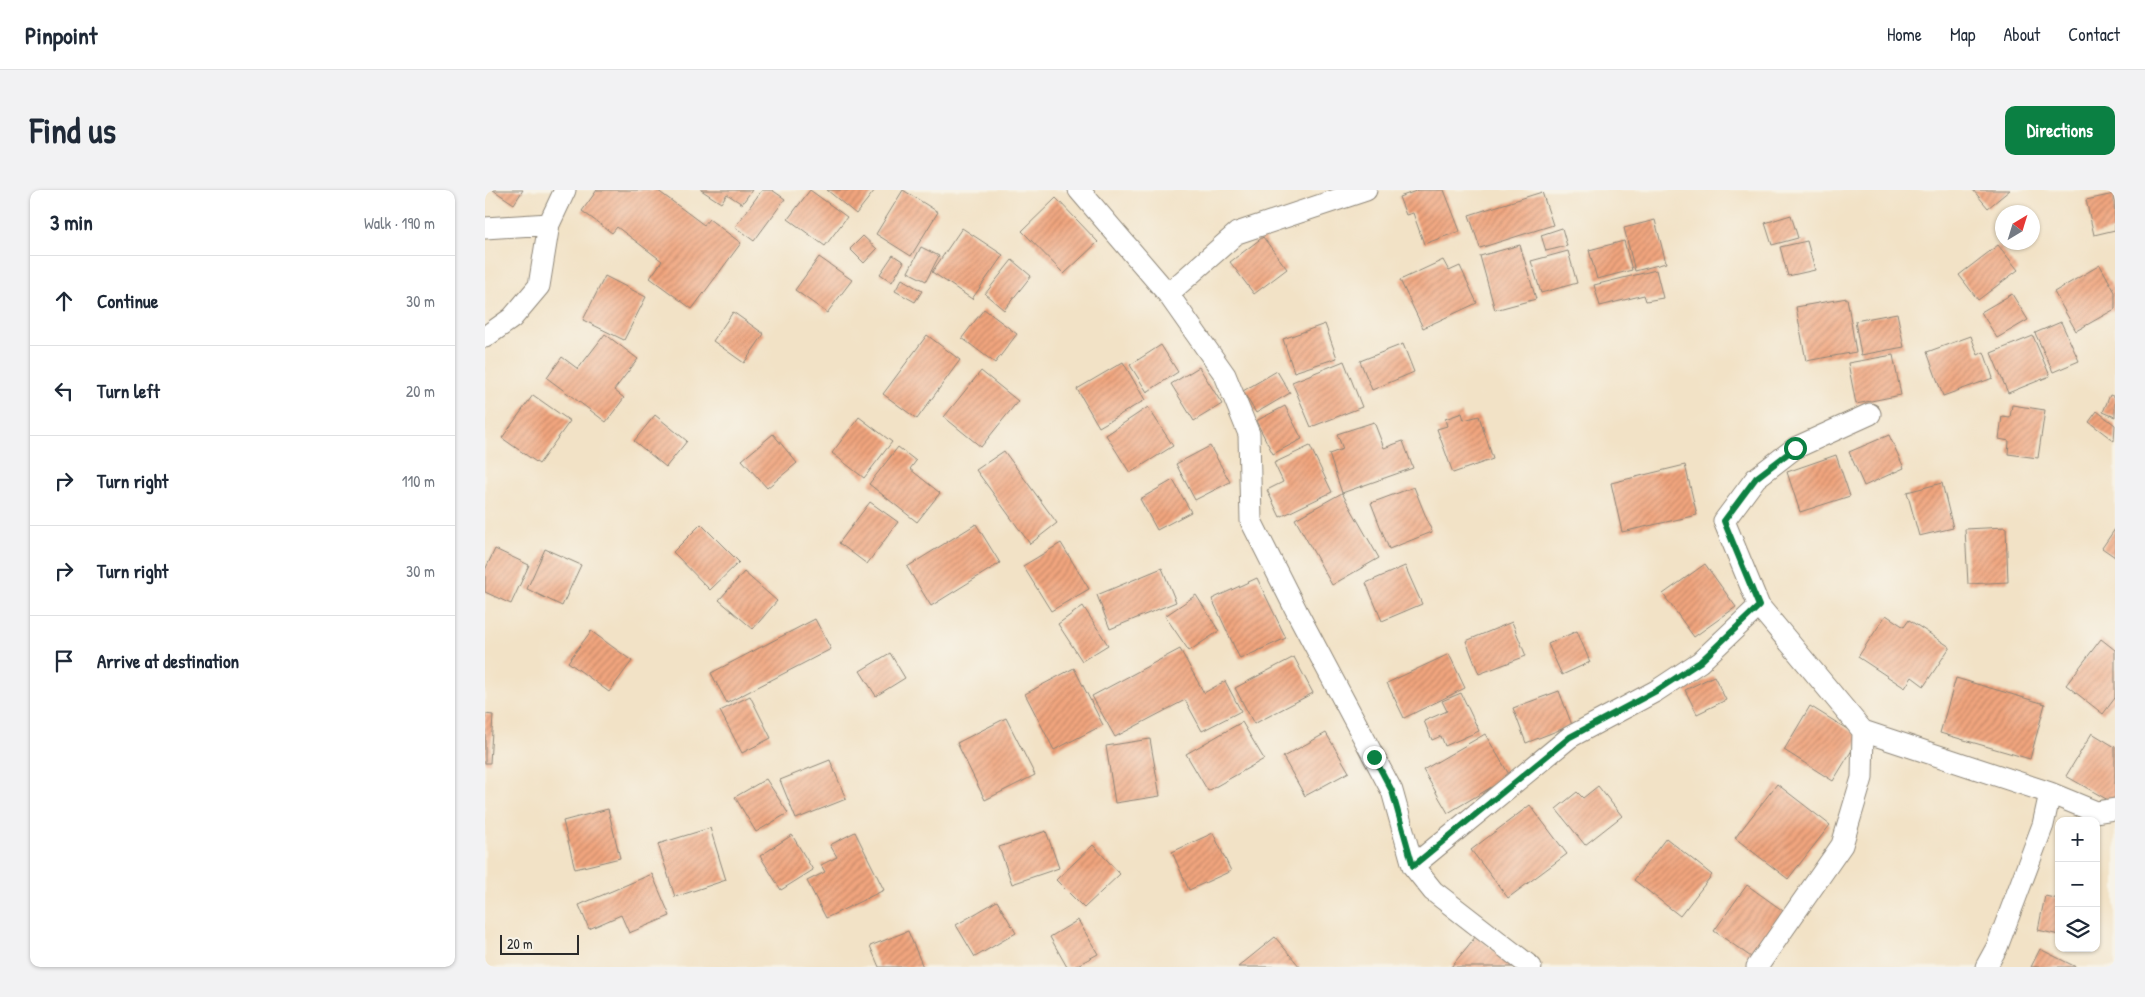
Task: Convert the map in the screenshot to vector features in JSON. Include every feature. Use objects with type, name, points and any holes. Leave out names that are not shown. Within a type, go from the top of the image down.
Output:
[{"type":"street","points":[[485,337],[512,318],[539,286],[549,224],[565,190]]},
{"type":"street","points":[[1079,190],[1168,294],[1225,375],[1249,434],[1251,520],[1298,614],[1392,791],[1413,866],[1433,891],[1531,967]]},
{"type":"street","points":[[1168,294],[1237,233],[1366,190]]},
{"type":"street","points":[[485,228],[549,224]]},
{"type":"street","points":[[1871,414],[1795,448],[1756,478],[1724,521],[1759,606],[1863,731],[2050,793],[2096,812],[2115,808]]},
{"type":"street","points":[[1413,866],[1570,737],[1656,691],[1700,662],[1759,606]]},
{"type":"street","points":[[1757,967],[1842,844],[1862,778],[1863,731]]},
{"type":"street","points":[[1986,967],[1997,947],[2043,824],[2050,793]]},
{"type":"building","points":[[493,190],[523,190],[514,204]]},
{"type":"building","points":[[597,190],[657,190],[704,225],[709,219],[741,243],[692,309],[650,278],[662,261],[617,227],[612,233],[582,211]]},
{"type":"building","points":[[701,190],[752,190],[742,204],[727,194],[721,203]]},
{"type":"building","points":[[762,190],[772,190],[785,199],[754,241],[735,227]]},
{"type":"building","points":[[810,190],[847,217],[825,246],[788,219]]},
{"type":"building","points":[[827,190],[875,190],[856,214]]},
{"type":"building","points":[[903,190],[938,212],[911,256],[876,234]]},
{"type":"building","points":[[1419,190],[1444,190],[1460,231],[1424,244],[1413,213],[1406,215],[1399,197]]},
{"type":"building","points":[[1973,190],[2010,190],[1988,208]]},
{"type":"building","points":[[1542,192],[1553,225],[1480,248],[1469,215]]},
{"type":"building","points":[[2114,194],[2115,230],[2094,235],[2086,200]]},
{"type":"building","points":[[1056,198],[1098,242],[1064,274],[1022,231]]},
{"type":"building","points":[[1791,215],[1798,238],[1772,245],[1765,223]]},
{"type":"building","points":[[1655,220],[1666,263],[1635,271],[1624,228]]},
{"type":"building","points":[[962,228],[1003,255],[972,299],[932,272]]},
{"type":"building","points":[[1562,228],[1567,246],[1546,251],[1541,235]]},
{"type":"building","points":[[863,236],[877,249],[864,263],[850,249]]},
{"type":"building","points":[[1263,237],[1287,269],[1254,294],[1230,262]]},
{"type":"building","points":[[1624,241],[1632,270],[1597,279],[1589,250]]},
{"type":"building","points":[[1807,241],[1815,270],[1788,276],[1780,247]]},
{"type":"building","points":[[1520,245],[1536,299],[1495,310],[1480,256]]},
{"type":"building","points":[[921,247],[939,256],[926,281],[908,272]]},
{"type":"building","points":[[1995,247],[1995,250],[2002,250],[2018,270],[1978,300],[1959,275]]},
{"type":"building","points":[[1568,251],[1577,283],[1541,293],[1531,261]]},
{"type":"building","points":[[893,255],[904,262],[892,282],[880,274]]},
{"type":"building","points":[[819,257],[852,280],[827,313],[795,290]]},
{"type":"building","points":[[1012,260],[1031,276],[1004,310],[985,294]]},
{"type":"building","points":[[1443,260],[1449,271],[1460,266],[1477,303],[1423,328],[1400,280]]},
{"type":"building","points":[[2100,265],[2115,292],[2115,309],[2076,331],[2054,292]]},
{"type":"building","points":[[1656,270],[1663,298],[1646,301],[1644,295],[1600,306],[1594,285]]},
{"type":"building","points":[[605,276],[646,297],[624,340],[583,320]]},
{"type":"building","points":[[902,279],[922,291],[915,302],[895,291]]},
{"type":"building","points":[[2012,294],[2028,320],[1997,338],[1981,312]]},
{"type":"building","points":[[1847,298],[1856,352],[1806,361],[1796,307]]},
{"type":"building","points":[[984,309],[1017,334],[995,363],[962,338]]},
{"type":"building","points":[[733,312],[764,334],[744,363],[713,341]]},
{"type":"building","points":[[1897,313],[1904,347],[1861,355],[1855,321]]},
{"type":"building","points":[[2061,322],[2079,361],[2053,372],[2035,333]]},
{"type":"building","points":[[1325,324],[1337,358],[1294,372],[1283,339]]},
{"type":"building","points":[[605,334],[638,359],[614,390],[624,398],[606,422],[547,378],[562,357],[578,369]]},
{"type":"building","points":[[927,335],[960,360],[917,419],[883,394]]},
{"type":"building","points":[[1971,336],[1978,355],[1984,352],[1993,378],[1943,396],[1927,352]]},
{"type":"building","points":[[2033,336],[2050,376],[2008,393],[1991,353]]},
{"type":"building","points":[[1403,344],[1414,372],[1372,390],[1360,361]]},
{"type":"building","points":[[1161,345],[1178,372],[1147,392],[1130,365]]},
{"type":"building","points":[[1893,355],[1901,395],[1856,404],[1848,363]]},
{"type":"building","points":[[1344,361],[1362,407],[1311,427],[1292,382]]},
{"type":"building","points":[[1123,362],[1145,400],[1099,427],[1077,389]]},
{"type":"building","points":[[1199,367],[1222,404],[1194,421],[1171,384]]},
{"type":"building","points":[[981,371],[1018,401],[981,447],[944,417]]},
{"type":"building","points":[[1277,371],[1290,393],[1256,413],[1243,391]]},
{"type":"building","points":[[533,395],[570,421],[539,464],[502,438]]},
{"type":"building","points":[[2110,395],[2115,397],[2115,417],[2103,412]]},
{"type":"building","points":[[2012,405],[2045,410],[2038,458],[2008,454],[2009,441],[1999,439],[2002,416],[2010,417]]},
{"type":"building","points":[[1285,406],[1302,439],[1273,454],[1256,421]]},
{"type":"building","points":[[1148,407],[1173,446],[1130,473],[1106,435]]},
{"type":"building","points":[[2097,411],[2115,425],[2114,441],[2089,422]]},
{"type":"building","points":[[1462,413],[1464,420],[1479,416],[1493,459],[1453,473],[1437,429],[1447,426],[1445,419]]},
{"type":"building","points":[[655,415],[687,441],[666,467],[634,441]]},
{"type":"building","points":[[859,417],[892,442],[864,478],[832,453]]},
{"type":"building","points":[[1374,422],[1384,448],[1403,441],[1413,468],[1342,493],[1329,454],[1343,449],[1337,434]]},
{"type":"building","points":[[773,434],[797,463],[767,488],[742,460]]},
{"type":"building","points":[[1889,435],[1904,468],[1864,486],[1849,452]]},
{"type":"building","points":[[1210,446],[1230,482],[1195,500],[1176,464]]},
{"type":"building","points":[[1310,446],[1332,492],[1280,517],[1267,490],[1283,482],[1274,463]]},
{"type":"building","points":[[898,447],[916,461],[910,469],[940,493],[917,522],[869,484]]},
{"type":"building","points":[[1004,451],[1057,523],[1030,544],[976,470]]},
{"type":"building","points":[[1836,455],[1850,496],[1800,512],[1787,472]]},
{"type":"building","points":[[1685,465],[1697,515],[1622,532],[1611,483]]},
{"type":"building","points":[[1173,480],[1191,512],[1157,530],[1140,499]]},
{"type":"building","points":[[1942,483],[1953,528],[1919,536],[1907,492]]},
{"type":"building","points":[[1414,487],[1432,532],[1389,549],[1371,503]]},
{"type":"building","points":[[1342,493],[1379,558],[1332,585],[1295,519]]},
{"type":"building","points":[[870,502],[898,522],[867,564],[839,543]]},
{"type":"building","points":[[701,524],[739,562],[710,590],[673,552]]},
{"type":"building","points":[[976,524],[1000,563],[931,606],[907,567]]},
{"type":"building","points":[[2006,527],[2008,582],[1968,584],[1965,529]]},
{"type":"building","points":[[2115,529],[2115,557],[2102,548]]},
{"type":"building","points":[[1061,543],[1089,589],[1051,611],[1023,566]]},
{"type":"building","points":[[495,549],[529,565],[511,604],[485,592],[485,570]]},
{"type":"building","points":[[545,549],[581,565],[562,606],[527,589]]},
{"type":"building","points":[[1705,564],[1736,607],[1694,637],[1663,594]]},
{"type":"building","points":[[1405,566],[1422,604],[1382,621],[1366,583]]},
{"type":"building","points":[[1162,568],[1176,602],[1110,629],[1097,595]]},
{"type":"building","points":[[744,572],[777,601],[753,629],[719,600]]},
{"type":"building","points":[[1257,578],[1286,638],[1240,659],[1212,599]]},
{"type":"building","points":[[1196,595],[1219,631],[1189,651],[1165,616]]},
{"type":"building","points":[[1083,606],[1108,645],[1082,661],[1058,624]]},
{"type":"building","points":[[1886,615],[1904,627],[1909,620],[1950,647],[1924,686],[1912,677],[1905,688],[1858,657]]},
{"type":"building","points":[[815,619],[831,649],[727,703],[711,673]]},
{"type":"building","points":[[1512,622],[1526,656],[1479,674],[1466,641]]},
{"type":"building","points":[[591,631],[632,661],[609,692],[568,662]]},
{"type":"building","points":[[1577,631],[1590,662],[1562,675],[1548,644]]},
{"type":"building","points":[[2101,639],[2115,650],[2115,698],[2103,714],[2066,685]]},
{"type":"building","points":[[1180,649],[1204,693],[1225,681],[1241,711],[1202,731],[1185,700],[1115,737],[1092,696]]},
{"type":"building","points":[[890,653],[905,678],[876,696],[860,671]]},
{"type":"building","points":[[1449,654],[1465,688],[1404,718],[1387,683]]},
{"type":"building","points":[[1294,657],[1313,693],[1254,724],[1235,688]]},
{"type":"building","points":[[1074,668],[1103,725],[1054,750],[1025,694]]},
{"type":"building","points":[[1714,676],[1726,700],[1697,714],[1685,690]]},
{"type":"building","points":[[1956,678],[2045,704],[2030,759],[1940,733]]},
{"type":"building","points":[[1559,691],[1572,725],[1526,743],[1513,708]]},
{"type":"building","points":[[1461,693],[1479,731],[1445,746],[1441,736],[1432,740],[1424,721],[1447,711],[1442,701]]},
{"type":"building","points":[[750,696],[771,738],[742,753],[720,711]]},
{"type":"building","points":[[1810,706],[1860,737],[1833,781],[1784,750]]},
{"type":"building","points":[[485,714],[493,715],[490,763],[485,763]]},
{"type":"building","points":[[1006,718],[1035,775],[985,800],[957,743]]},
{"type":"building","points":[[1242,722],[1264,759],[1208,791],[1186,754]]},
{"type":"building","points":[[1326,733],[1349,772],[1305,796],[1283,757]]},
{"type":"building","points":[[2092,733],[2115,747],[2115,804],[2066,776]]},
{"type":"building","points":[[1485,734],[1510,776],[1448,813],[1423,770]]},
{"type":"building","points":[[1150,739],[1160,796],[1115,803],[1106,746]]},
{"type":"building","points":[[830,760],[846,799],[796,819],[780,780]]},
{"type":"building","points":[[766,779],[788,813],[756,832],[735,797]]},
{"type":"building","points":[[1777,784],[1830,825],[1788,879],[1735,838]]},
{"type":"building","points":[[1598,786],[1622,816],[1585,845],[1556,809],[1577,792],[1583,798]]},
{"type":"building","points":[[1530,805],[1567,854],[1508,898],[1471,850]]},
{"type":"building","points":[[608,809],[620,858],[575,869],[563,821]]},
{"type":"building","points":[[710,828],[726,880],[675,897],[658,844]]},
{"type":"building","points":[[1046,831],[1059,868],[1012,884],[999,847]]},
{"type":"building","points":[[855,832],[884,890],[826,918],[807,881],[825,872],[821,865],[837,857],[830,845]]},
{"type":"building","points":[[1213,833],[1231,871],[1189,890],[1172,852]]},
{"type":"building","points":[[792,835],[813,870],[781,890],[760,856]]},
{"type":"building","points":[[1666,838],[1712,875],[1680,916],[1634,880]]},
{"type":"building","points":[[1093,845],[1120,874],[1084,908],[1056,880]]},
{"type":"building","points":[[652,874],[670,916],[629,933],[621,915],[589,929],[579,905]]},
{"type":"building","points":[[1747,885],[1786,913],[1754,959],[1714,931]]},
{"type":"building","points":[[2045,896],[2055,898],[2055,934],[2038,930]]},
{"type":"building","points":[[997,901],[1016,933],[975,957],[956,925]]},
{"type":"building","points":[[1078,920],[1098,954],[1074,967],[1067,967],[1050,937]]},
{"type":"building","points":[[908,931],[923,967],[879,967],[870,946]]},
{"type":"building","points":[[1476,936],[1514,967],[1451,967]]},
{"type":"building","points":[[1275,937],[1300,967],[1238,967]]},
{"type":"building","points":[[2040,949],[2076,967],[2031,967]]},
{"type":"route","points":[[1374,757],[1392,791],[1413,866],[1577,731],[1656,691],[1700,662],[1759,606],[1724,521],[1756,478],[1795,448]]}]
